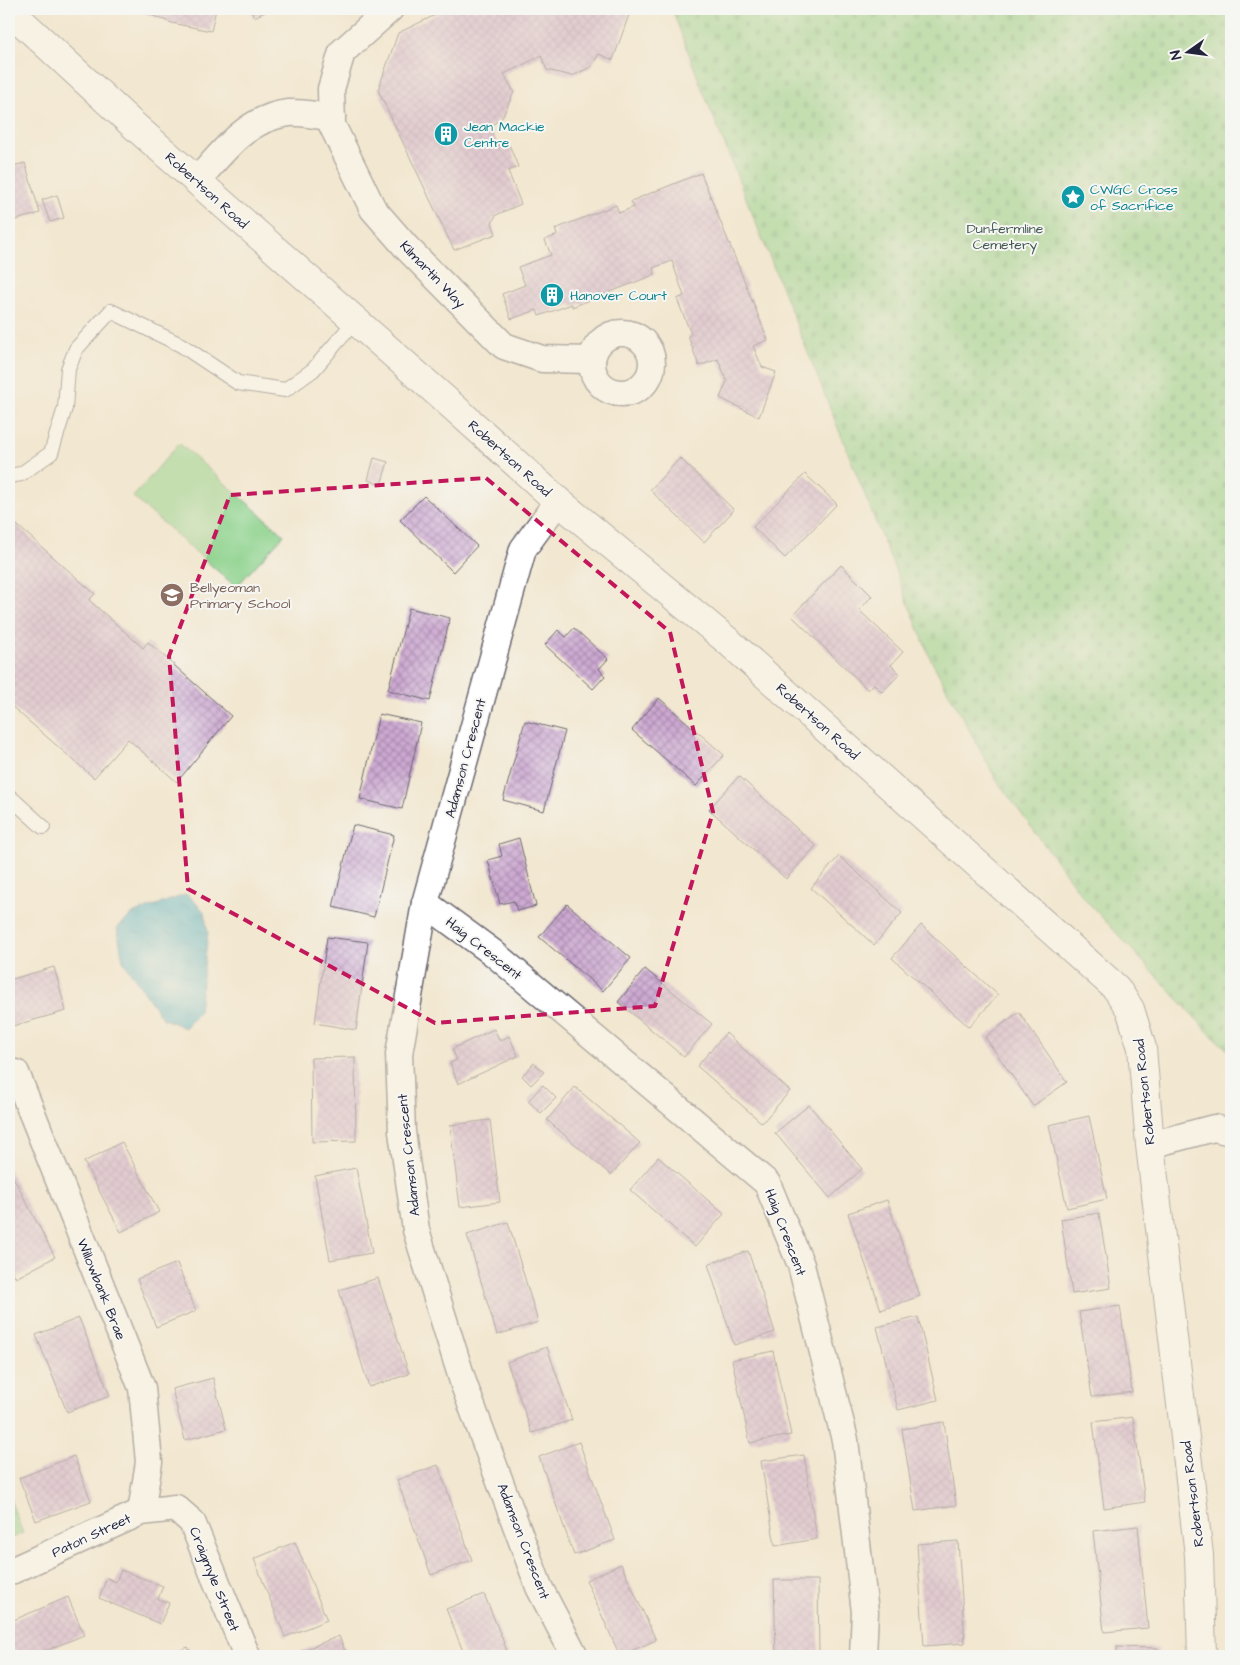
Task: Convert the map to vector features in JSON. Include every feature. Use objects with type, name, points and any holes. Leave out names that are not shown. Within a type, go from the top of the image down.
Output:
[{"type":"street","name":"Kilmartin Way","points":[[390,9],[342,52],[331,89],[332,125],[373,209],[407,248],[504,346],[542,359],[592,360]]},
{"type":"street","name":"Robertson Road","points":[[9,10],[130,122],[558,501],[729,642],[1116,988],[1130,1009],[1142,1048],[1150,1145],[1199,1554],[1202,1656]]},
{"type":"street","points":[[197,181],[228,144],[262,119],[289,113],[332,117]]},
{"type":"street","name":"Adamson Crescent","points":[[558,501],[523,549],[425,903],[399,1054],[402,1132],[416,1230],[464,1385],[536,1578],[575,1656]]},
{"type":"street","name":"Haig Crescent","points":[[425,903],[492,952],[767,1183],[801,1265],[845,1440],[865,1612],[863,1656]]},
{"type":"street","name":"Willowbank Brae","points":[[16,1073],[142,1388],[149,1462],[141,1512]]},
{"type":"street","points":[[1150,1145],[1214,1128],[1231,1132]]},
{"type":"street","name":"Paton Street","points":[[9,1572],[141,1512],[176,1508]]},
{"type":"street","name":"Craigmyle Street","points":[[176,1508],[192,1522],[247,1656]]},
{"type":"lane","points":[[9,476],[21,474],[51,453],[65,408],[68,369],[76,349],[111,311],[181,345],[238,383],[285,390],[313,370],[355,321]]},
{"type":"lane","points":[[9,796],[43,828]]},
{"type":"highlighted area","points":[[486,478],[670,632],[713,812],[655,1006],[435,1023],[188,889],[169,656],[230,495]]},
{"type":"green space","name":"Dunfermline Cemetery","points":[[672,9],[1231,9],[1231,1053],[1211,1035],[1084,898],[997,781],[931,660],[701,86]]},
{"type":"green space","points":[[179,443],[284,535],[236,587],[133,497]]},
{"type":"green space","points":[[9,1497],[23,1533],[9,1539]]},
{"type":"water","points":[[187,894],[204,911],[208,933],[199,1011],[185,1028],[162,1018],[123,961],[117,928],[134,913]]},
{"type":"building","points":[[135,9],[216,9],[211,31],[172,23]]},
{"type":"building","points":[[250,9],[272,9],[254,17]]},
{"type":"building","name":"Jean Mackie Centre","points":[[448,9],[631,9],[613,60],[599,54],[591,67],[572,76],[547,70],[541,56],[504,74],[514,92],[502,118],[489,127],[498,146],[508,142],[518,167],[508,171],[521,204],[496,215],[492,223],[496,234],[454,250],[378,90],[398,33]]},
{"type":"building","points":[[25,163],[40,213],[9,222],[9,178],[15,176],[12,166]]},
{"type":"building","name":"Hanover Court","points":[[701,173],[768,340],[753,346],[762,367],[776,372],[759,417],[720,398],[727,381],[718,359],[699,366],[688,336],[691,334],[677,299],[684,296],[672,261],[653,268],[655,274],[646,278],[572,307],[572,304],[539,316],[537,310],[511,319],[502,294],[525,285],[518,267],[551,255],[545,240],[557,235],[555,229],[616,205],[619,213],[634,207],[631,201]]},
{"type":"building","points":[[57,195],[64,218],[50,222],[42,200]]},
{"type":"building","points":[[374,458],[388,462],[381,485],[368,480]]},
{"type":"building","points":[[680,458],[734,510],[704,542],[650,490]]},
{"type":"building","points":[[805,474],[837,504],[785,558],[753,527]]},
{"type":"building","points":[[424,496],[477,546],[453,572],[400,520]]},
{"type":"building","points":[[9,518],[95,594],[89,600],[143,648],[148,642],[231,716],[177,782],[128,739],[94,778],[9,704]]},
{"type":"building","points":[[841,565],[872,596],[859,610],[903,652],[891,665],[900,674],[882,692],[874,684],[868,690],[792,616]]},
{"type":"building","points":[[409,608],[450,618],[430,701],[388,690]]},
{"type":"building","points":[[574,628],[608,659],[599,669],[605,676],[593,689],[545,645],[558,630],[566,637]]},
{"type":"building","points":[[659,698],[724,755],[696,786],[632,730]]},
{"type":"building","points":[[379,714],[421,723],[402,809],[360,799]]},
{"type":"building","points":[[525,721],[565,731],[544,811],[503,800]]},
{"type":"building","points":[[739,776],[816,846],[786,879],[709,809]]},
{"type":"building","points":[[353,825],[394,835],[374,917],[333,907]]},
{"type":"building","points":[[519,838],[536,906],[517,911],[514,901],[500,904],[488,860],[502,856],[499,844]]},
{"type":"building","points":[[839,856],[902,913],[874,945],[811,888]]},
{"type":"building","points":[[567,904],[631,958],[603,991],[539,937]]},
{"type":"building","points":[[921,925],[998,995],[969,1027],[892,958]]},
{"type":"building","points":[[327,937],[368,942],[356,1030],[315,1023]]},
{"type":"building","points":[[54,967],[66,1011],[9,1027],[9,980]]},
{"type":"building","points":[[645,969],[712,1024],[684,1057],[618,1002]]},
{"type":"building","points":[[1019,1012],[1067,1082],[1033,1106],[985,1037]]},
{"type":"building","points":[[494,1029],[500,1041],[509,1036],[518,1056],[458,1084],[450,1063],[457,1060],[452,1049]]},
{"type":"building","points":[[726,1033],[790,1091],[762,1123],[697,1066]]},
{"type":"building","points":[[355,1057],[356,1141],[312,1142],[311,1058]]},
{"type":"building","points":[[534,1063],[544,1072],[531,1085],[522,1076]]},
{"type":"building","points":[[543,1085],[556,1098],[541,1113],[528,1101]]},
{"type":"building","points":[[575,1087],[640,1143],[611,1175],[547,1120]]},
{"type":"building","points":[[809,1105],[862,1169],[830,1198],[775,1133]]},
{"type":"building","points":[[1089,1116],[1107,1199],[1067,1208],[1049,1125]]},
{"type":"building","points":[[490,1120],[500,1202],[460,1207],[450,1125]]},
{"type":"building","points":[[122,1142],[159,1212],[121,1232],[84,1162]]},
{"type":"building","points":[[658,1157],[724,1214],[695,1247],[630,1190]]},
{"type":"building","points":[[356,1168],[372,1253],[330,1260],[315,1176]]},
{"type":"building","points":[[9,1169],[55,1257],[16,1278],[9,1265]]},
{"type":"building","points":[[887,1200],[920,1296],[881,1310],[848,1213]]},
{"type":"building","points":[[1099,1213],[1111,1288],[1072,1294],[1061,1219]]},
{"type":"building","points":[[508,1222],[538,1322],[497,1335],[467,1235]]},
{"type":"building","points":[[748,1251],[775,1332],[734,1345],[708,1264]]},
{"type":"building","points":[[177,1263],[196,1311],[156,1327],[137,1279]]},
{"type":"building","points":[[378,1278],[409,1374],[369,1387],[339,1290]]},
{"type":"building","points":[[1120,1306],[1132,1392],[1092,1397],[1079,1312]]},
{"type":"building","points":[[918,1317],[938,1400],[898,1410],[877,1327]]},
{"type":"building","points":[[79,1318],[110,1396],[67,1412],[36,1335]]},
{"type":"building","points":[[547,1347],[572,1420],[532,1433],[507,1362]]},
{"type":"building","points":[[773,1351],[791,1435],[750,1443],[732,1360]]},
{"type":"building","points":[[213,1378],[226,1429],[185,1440],[172,1389]]},
{"type":"building","points":[[1133,1417],[1145,1502],[1104,1508],[1093,1422]]},
{"type":"building","points":[[944,1422],[956,1505],[915,1511],[902,1429]]},
{"type":"building","points":[[579,1442],[615,1540],[574,1555],[539,1457]]},
{"type":"building","points":[[804,1455],[817,1539],[775,1546],[761,1461]]},
{"type":"building","points":[[74,1456],[91,1501],[36,1521],[19,1478]]},
{"type":"building","points":[[438,1465],[472,1560],[431,1575],[397,1480]]},
{"type":"building","points":[[1138,1526],[1148,1628],[1104,1632],[1093,1531]]},
{"type":"building","points":[[958,1541],[965,1643],[924,1646],[917,1544]]},
{"type":"building","points":[[295,1542],[327,1620],[285,1637],[254,1559]]},
{"type":"building","points":[[621,1564],[656,1640],[620,1656],[586,1580]]},
{"type":"building","points":[[121,1570],[163,1586],[158,1599],[169,1603],[160,1624],[99,1598],[107,1578],[116,1582]]},
{"type":"building","points":[[774,1580],[818,1580],[819,1656],[776,1656]]},
{"type":"building","points":[[484,1594],[509,1656],[465,1656],[446,1609]]},
{"type":"building","points":[[68,1597],[84,1635],[32,1656],[14,1656],[9,1645],[9,1622]]},
{"type":"building","points":[[339,1636],[347,1656],[301,1656],[299,1652]]},
{"type":"building","points":[[188,1647],[192,1656],[167,1656]]},
{"type":"building","points":[[1117,1647],[1158,1648],[1158,1656],[1117,1656]]},
{"type":"place","name":"Jean Mackie Centre","points":[[446,134]]},
{"type":"place","name":"CWGC Cross of Sacrifice","points":[[1073,197]]},
{"type":"place","name":"Hanover Court","points":[[552,295]]},
{"type":"place","name":"Bellyeoman Primary School","points":[[172,595]]}]
